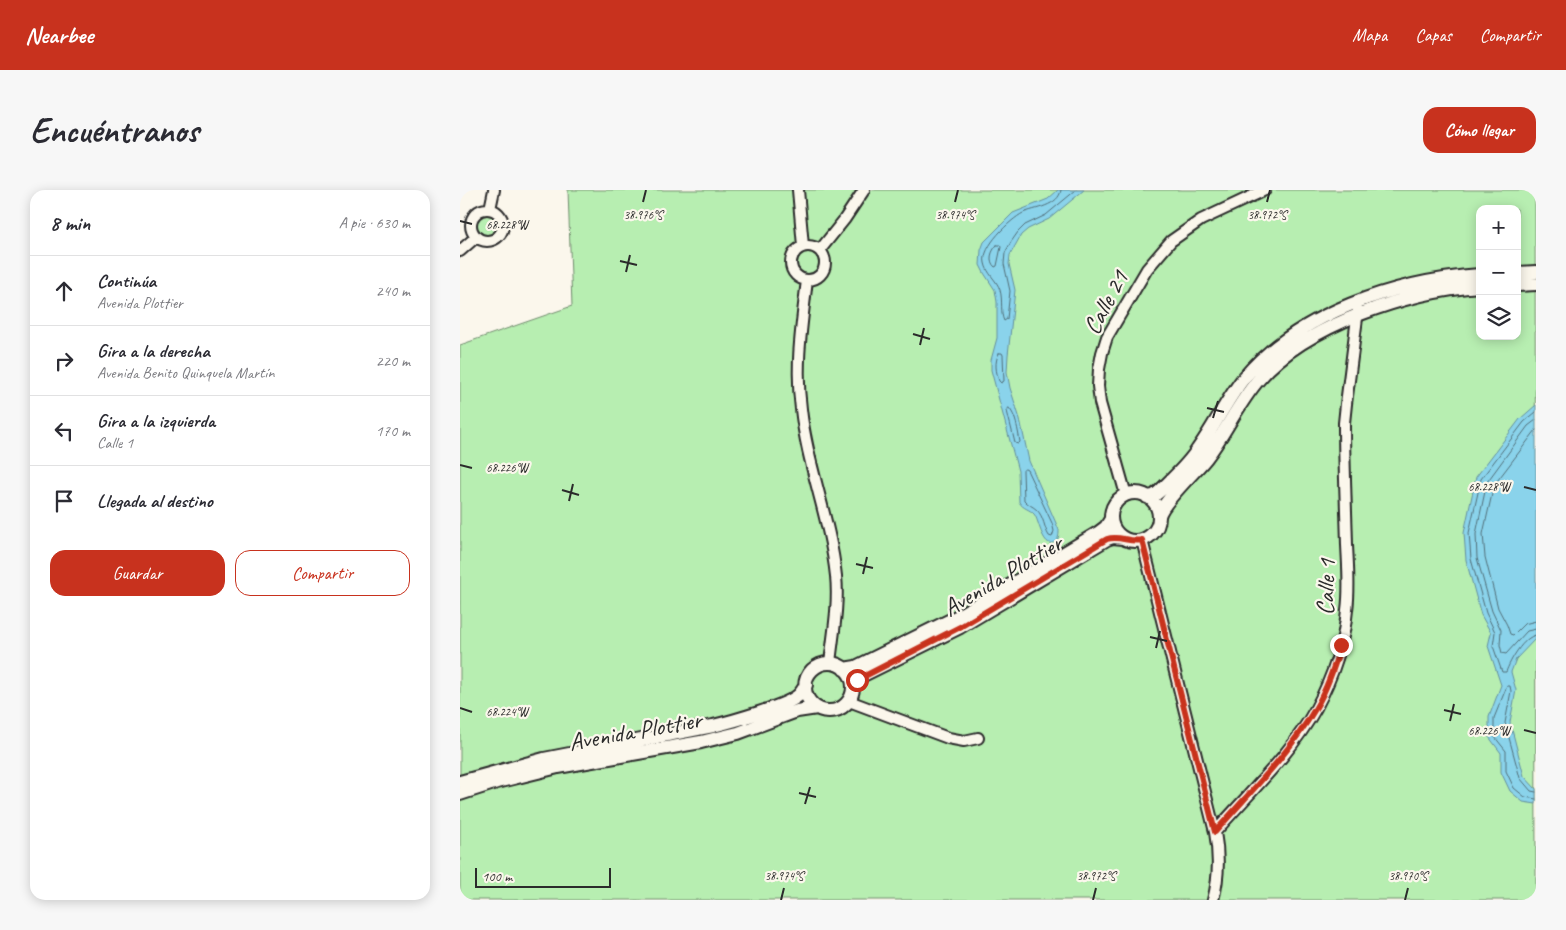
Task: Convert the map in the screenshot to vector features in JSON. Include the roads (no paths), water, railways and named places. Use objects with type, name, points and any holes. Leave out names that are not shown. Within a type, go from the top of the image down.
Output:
[{"type":"street","points":[[490,209],[494,190]]},
{"type":"street","points":[[798,190],[804,246]]},
{"type":"street","points":[[820,250],[844,220],[864,190]]},
{"type":"street","name":"Calle 21","points":[[1126,495],[1100,403],[1099,369],[1107,337],[1147,269],[1171,241],[1201,220],[1265,190]]},
{"type":"street","points":[[490,209],[498,214],[503,222],[502,232],[490,241],[480,240],[476,237],[471,228],[472,218],[480,210],[490,209]]},
{"type":"street","points":[[460,251],[476,237]]},
{"type":"street","points":[[804,246],[820,250],[825,259],[824,270],[817,278],[807,280],[796,275],[791,264],[794,253],[804,246]]},
{"type":"street","points":[[1521,273],[1536,272]]},
{"type":"street","points":[[1147,497],[1157,494],[1197,451],[1242,381],[1268,353],[1286,339],[1307,326],[1359,302],[1416,285],[1459,276],[1476,275]]},
{"type":"street","points":[[807,280],[799,349],[798,389],[805,433],[831,546],[836,578],[830,663],[844,669],[851,678],[853,686],[849,700],[948,738],[964,741],[978,738]]},
{"type":"street","points":[[1521,285],[1536,284]]},
{"type":"street","points":[[1213,900],[1217,877],[1215,832],[1142,540],[1149,537],[1154,531],[1162,507],[1204,461],[1247,394],[1274,363],[1290,350],[1358,316],[1420,296],[1476,286]]},
{"type":"street","name":"Calle 1","points":[[1215,832],[1280,759],[1304,726],[1326,688],[1341,645],[1348,592],[1344,423],[1359,302]]},
{"type":"street","points":[[1126,495],[1136,494],[1147,497],[1155,505],[1159,516]]},
{"type":"street","name":"Avenida Plottier","points":[[844,669],[856,667],[955,618],[1098,533],[1106,527],[1111,519],[1115,504],[1126,495]]},
{"type":"street","points":[[1111,519],[1115,530],[1123,538]]},
{"type":"street","name":"Avenida Plottier","points":[[853,686],[863,675],[960,627],[1107,539],[1113,537],[1130,541],[1142,540]]},
{"type":"street","name":"Avenida Plottier","points":[[460,782],[544,759],[738,720],[795,698],[806,685],[812,670],[822,664],[830,663]]},
{"type":"street","points":[[806,685],[809,700],[817,708]]},
{"type":"street","name":"Avenida Plottier","points":[[460,794],[497,782],[558,767],[701,742],[738,733],[797,711],[817,708],[833,710],[840,708],[849,700]]},
{"type":"water","points":[[1058,190],[1084,190],[1049,219],[1028,229],[1021,235],[1010,255],[1009,264],[1015,290],[1007,372],[1029,461],[1059,530],[1058,539],[1052,543],[1045,539],[1034,514],[1019,502],[1018,471],[991,370],[991,360],[997,338],[997,302],[995,290],[980,265],[981,250],[984,242],[1013,213],[1048,199]]},
{"type":"water","points":[[1536,405],[1536,638],[1516,659],[1511,672],[1516,690],[1510,722],[1524,776],[1536,789],[1536,804],[1523,802],[1510,791],[1501,772],[1501,753],[1489,737],[1489,717],[1501,685],[1488,646],[1491,633],[1481,615],[1466,560],[1464,533],[1476,477],[1520,419]]}]
